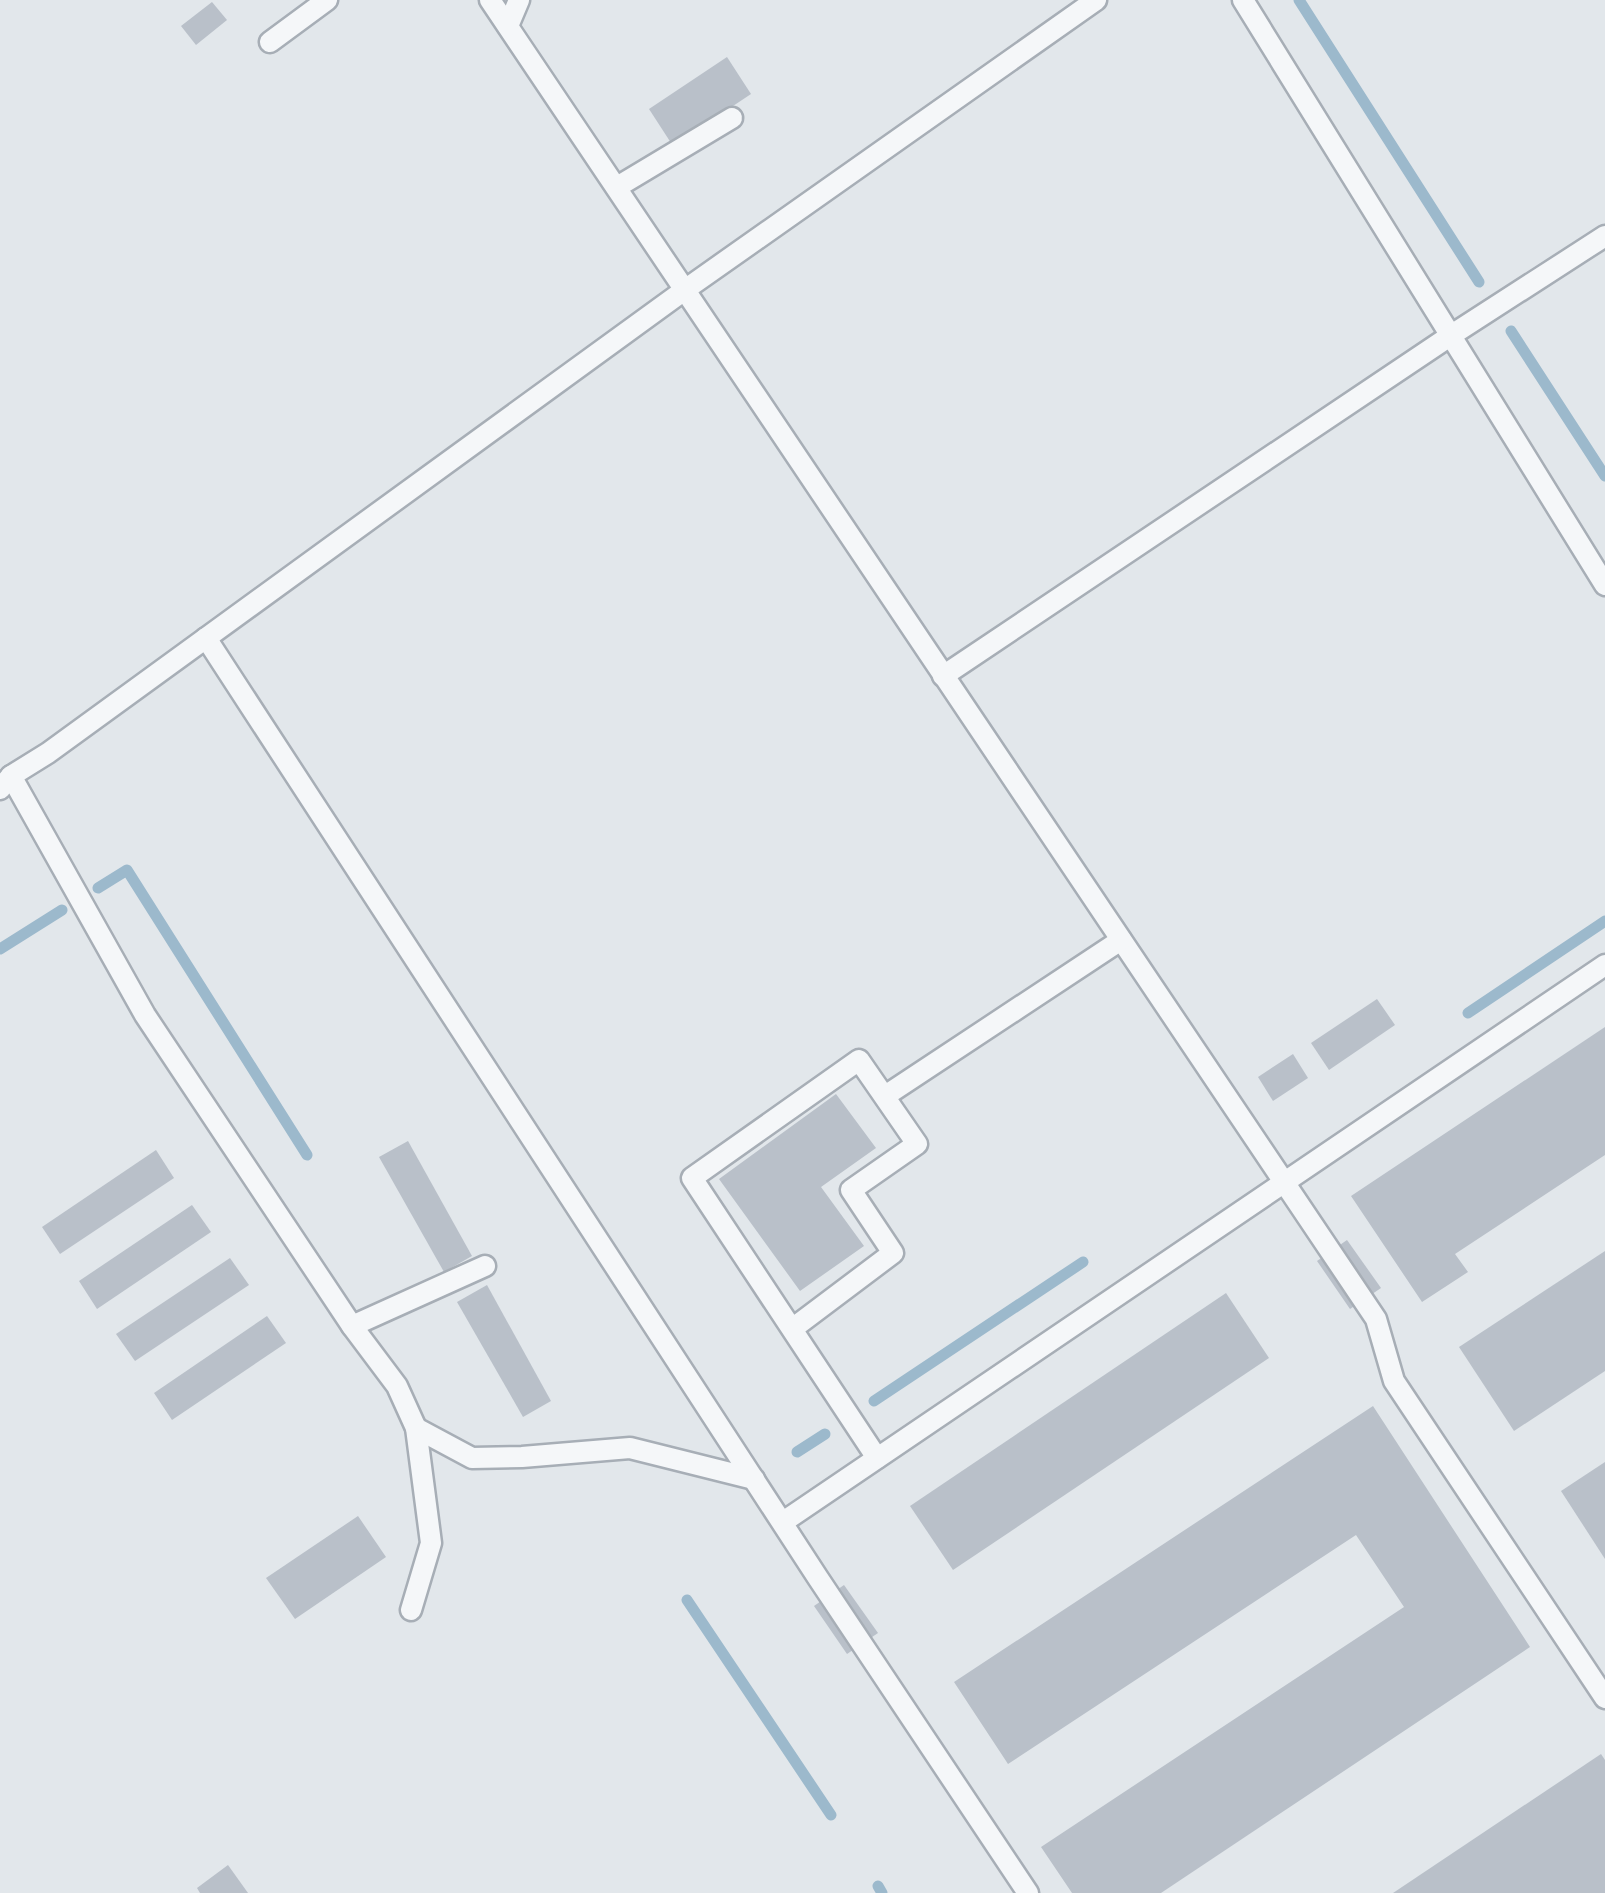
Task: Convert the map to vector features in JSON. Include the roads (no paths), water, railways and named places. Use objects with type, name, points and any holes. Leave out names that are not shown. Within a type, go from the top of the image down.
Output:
[{"type":"lane","points":[[270,42],[327,0]]},
{"type":"lane","points":[[490,0],[1376,1318],[1394,1381],[1605,1698]]},
{"type":"lane","points":[[508,26],[519,0]]},
{"type":"lane","points":[[411,1610],[431,1543],[416,1428],[397,1386],[352,1326],[145,1016],[6,782],[686,289],[1096,0]]},
{"type":"lane","points":[[1242,0],[1605,585]]},
{"type":"lane","points":[[617,187],[732,118]]},
{"type":"lane","points":[[944,676],[1605,236]]},
{"type":"lane","points":[[206,638],[1028,1893]]},
{"type":"lane","points":[[885,1096],[1121,940]]},
{"type":"lane","points":[[783,1522],[1605,965]]},
{"type":"lane","points":[[792,1329],[893,1252],[851,1190],[917,1144],[859,1060],[692,1178],[877,1458]]},
{"type":"lane","points":[[352,1326],[485,1266]]},
{"type":"lane","points":[[416,1428],[472,1458],[630,1448],[754,1480]]},
{"type":"waterway","points":[[1299,0],[1479,282]]},
{"type":"waterway","points":[[1511,331],[1605,476]]},
{"type":"waterway","points":[[98,888],[127,870],[307,1155]]},
{"type":"waterway","points":[[0,949],[62,910]]},
{"type":"waterway","points":[[1468,1013],[1605,921]]},
{"type":"waterway","points":[[874,1401],[1083,1262]]},
{"type":"waterway","points":[[797,1452],[825,1434]]},
{"type":"waterway","points":[[687,1600],[831,1815]]},
{"type":"waterway","points":[[878,1886],[882,1893]]}]
